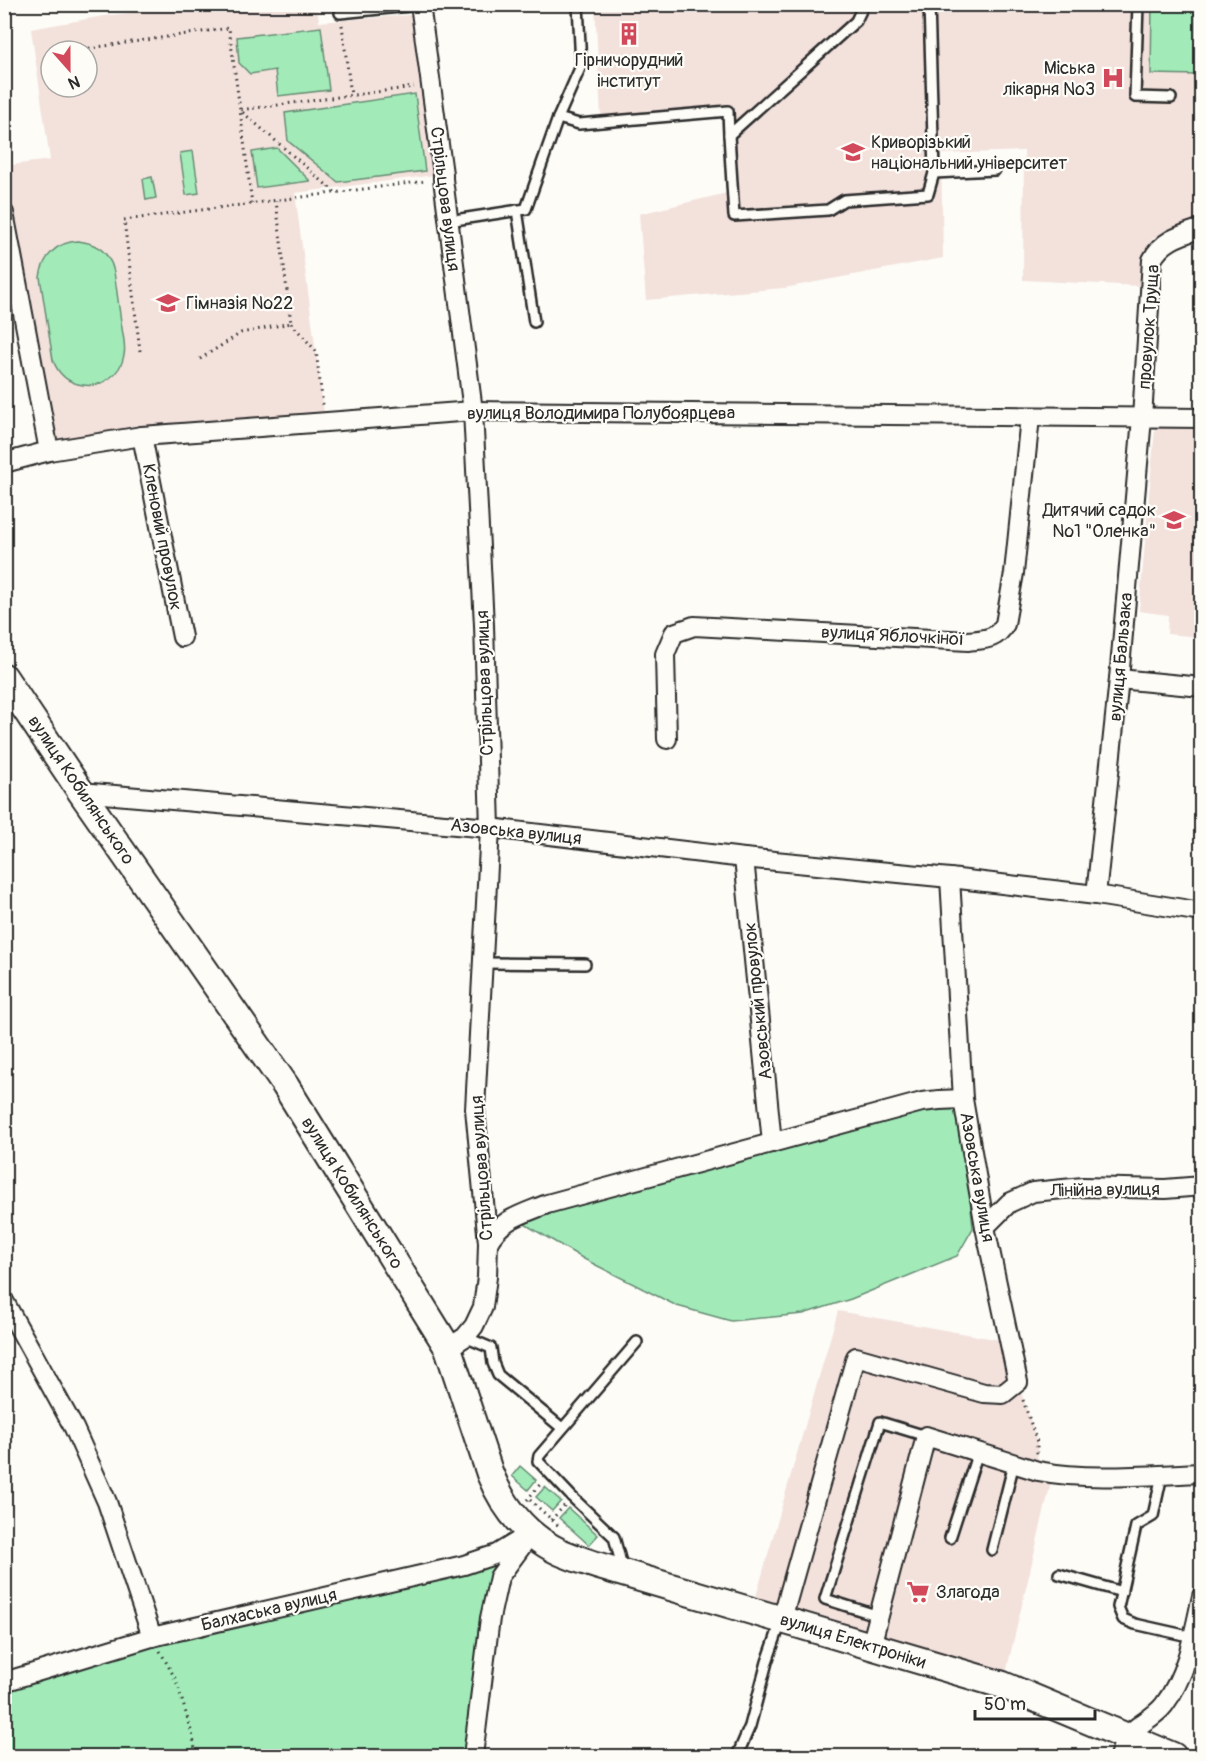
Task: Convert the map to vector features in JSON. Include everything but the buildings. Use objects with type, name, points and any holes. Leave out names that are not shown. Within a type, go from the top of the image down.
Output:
[{"type":"main road","name":"вулиця Кобилянського","points":[[4,677],[81,792],[285,1085],[456,1343],[490,1474],[498,1493],[524,1516]]},
{"type":"main road","name":"вулиця Електроніки","points":[[524,1516],[560,1552],[1003,1686],[1123,1746],[1173,1756]]},
{"type":"street","name":"Стрільцова вулиця","points":[[420,5],[473,411],[484,626],[490,828],[475,1109],[488,1243],[488,1277],[483,1307],[474,1326],[456,1343]]},
{"type":"street","points":[[4,213],[49,451]]},
{"type":"street","name":"провулок Труща","points":[[1142,418],[1152,260],[1156,251],[1170,240],[1202,228]]},
{"type":"street","name":"вулиця Володимира Полубоярцева","points":[[4,463],[49,451],[142,436],[473,411],[1202,418]]},
{"type":"street","name":"вулиця Яблочкіної","points":[[667,739],[665,654],[674,633],[694,626],[968,641],[993,638],[1001,632],[1005,624],[1014,573],[1030,417]]},
{"type":"street","name":"вулиця Бальзака","points":[[1096,895],[1119,679],[1142,418]]},
{"type":"street","name":"Кленовий провулок","points":[[142,436],[182,637]]},
{"type":"street","points":[[1119,679],[1202,687]]},
{"type":"street","name":"Азовська вулиця","points":[[81,792],[490,828],[744,858],[1096,895],[1202,912]]},
{"type":"street","name":"Азовський провулок","points":[[744,858],[772,1143]]},
{"type":"street","name":"Азовська вулиця","points":[[950,878],[963,1099],[985,1227],[1018,1382]]},
{"type":"street","points":[[488,1243],[502,1224],[547,1204],[922,1102],[963,1099]]},
{"type":"street","name":"Лінійна вулиця","points":[[985,1227],[1009,1203],[1034,1192],[1083,1187],[1165,1189],[1202,1186]]},
{"type":"street","points":[[4,1301],[74,1428],[107,1502],[152,1637]]},
{"type":"street","points":[[782,1619],[856,1357],[984,1393],[1003,1394],[1018,1382]]},
{"type":"street","points":[[872,1646],[926,1436],[1053,1474],[1125,1476],[1202,1473]]},
{"type":"street","points":[[473,1756],[490,1618],[499,1576],[524,1516]]},
{"type":"street","name":"Балхаська вулиця","points":[[4,1682],[152,1637],[464,1565],[497,1554],[524,1516]]},
{"type":"street","points":[[1123,1746],[1165,1704],[1179,1679],[1193,1637],[1202,1596]]},
{"type":"lane","points":[[448,220],[526,209],[558,118],[581,66],[578,4]]},
{"type":"lane","points":[[729,135],[856,21],[864,4]]},
{"type":"lane","points":[[558,118],[579,124],[728,111],[734,216],[828,210],[844,200],[928,194],[934,173],[929,4]]},
{"type":"lane","points":[[1138,4],[1136,97],[1171,98]]},
{"type":"lane","points":[[340,13],[420,5]]},
{"type":"lane","points":[[934,173],[995,170]]},
{"type":"lane","points":[[518,210],[534,322]]},
{"type":"lane","points":[[482,963],[585,964]]},
{"type":"lane","points":[[624,1573],[614,1537],[538,1461],[539,1456],[562,1428],[637,1342]]},
{"type":"lane","points":[[456,1343],[491,1347],[493,1363],[498,1375],[562,1428]]},
{"type":"lane","points":[[879,1616],[825,1599],[880,1422],[926,1436]]},
{"type":"lane","points":[[951,1538],[978,1452]]},
{"type":"lane","points":[[992,1550],[1014,1463]]},
{"type":"lane","points":[[1162,1475],[1153,1516],[1136,1526],[1118,1607],[1123,1619],[1135,1624],[1193,1637]]},
{"type":"lane","points":[[1059,1574],[1122,1592]]},
{"type":"lane","points":[[737,1756],[750,1726],[767,1662],[782,1619]]},
{"type":"path","points":[[340,13],[351,95]]},
{"type":"path","points":[[99,47],[229,28],[252,204]]},
{"type":"path","points":[[240,110],[430,85]]},
{"type":"path","points":[[240,110],[336,193]]},
{"type":"path","points":[[140,351],[124,220],[442,179]]},
{"type":"path","points":[[276,201],[291,323],[316,351],[325,422]]},
{"type":"path","points":[[200,359],[241,333],[291,323]]},
{"type":"path","points":[[1018,1382],[1037,1442],[1038,1471]]},
{"type":"path","points":[[549,1474],[524,1516],[551,1520],[568,1534]]},
{"type":"path","points":[[551,1520],[572,1497]]},
{"type":"path","points":[[152,1637],[176,1680],[193,1737],[196,1756]]},
{"type":"shaded area","name":"Гімназія №22","points":[[201,4],[317,5],[319,22],[422,14],[443,174],[295,193],[324,413],[144,428],[51,441],[5,191],[4,166],[50,160],[41,99],[99,99],[99,39],[39,39],[39,84],[31,29],[104,16]]},
{"type":"shaded area","name":"Криворізький національний університет","points":[[595,5],[1201,5],[1201,221],[1152,239],[1143,260],[1140,286],[1023,280],[1024,151],[941,154],[943,258],[784,288],[646,300],[639,214],[727,193],[720,108],[601,118]]},
{"type":"shaded area","name":"Дитячий садок №1 \"Оленка\"","points":[[1155,428],[1201,429],[1201,637],[1167,634],[1168,615],[1139,611]]},
{"type":"shaded area","points":[[838,1311],[1011,1342],[1018,1382],[1037,1442],[1038,1471],[1053,1474],[1003,1685],[752,1610]]},
{"type":"green space","points":[[1152,5],[1201,5],[1201,75],[1151,74]]},
{"type":"green space","points":[[321,27],[329,90],[278,96],[275,70],[250,74],[239,63],[237,37]]},
{"type":"green space","points":[[415,94],[425,171],[338,182],[288,141],[285,113]]},
{"type":"green space","points":[[277,148],[310,181],[257,188],[252,152]]},
{"type":"green space","points":[[193,151],[199,193],[186,195],[180,153]]},
{"type":"green space","points":[[152,177],[156,198],[146,200],[143,179]]},
{"type":"green space","points":[[78,241],[102,250],[112,265],[125,345],[122,362],[115,374],[104,382],[90,385],[68,380],[55,365],[40,277],[44,263],[52,252],[64,244]]},
{"type":"green space","points":[[943,1106],[961,1110],[973,1228],[957,1256],[851,1299],[803,1314],[731,1321],[677,1306],[584,1259],[516,1219],[778,1144]]},
{"type":"green space","points":[[520,1466],[536,1480],[528,1490],[512,1476]]},
{"type":"green space","points":[[545,1487],[561,1501],[552,1511],[536,1497]]},
{"type":"green space","points":[[568,1508],[598,1535],[589,1545],[559,1518]]},
{"type":"green space","points":[[497,1554],[499,1577],[473,1756],[5,1756],[5,1682]]},
{"type":"place","name":"Гірничорудний інститут","points":[[629,34]]},
{"type":"place","name":"Міська лікарня №3","points":[[1113,78]]},
{"type":"place","name":"Криворізький національний університет","points":[[853,152]]},
{"type":"place","name":"Гімназія №22","points":[[168,303]]},
{"type":"place","name":"Дитячий садок №1 \"Оленка\"","points":[[1174,520]]},
{"type":"place","name":"Злагода","points":[[918,1592]]}]
